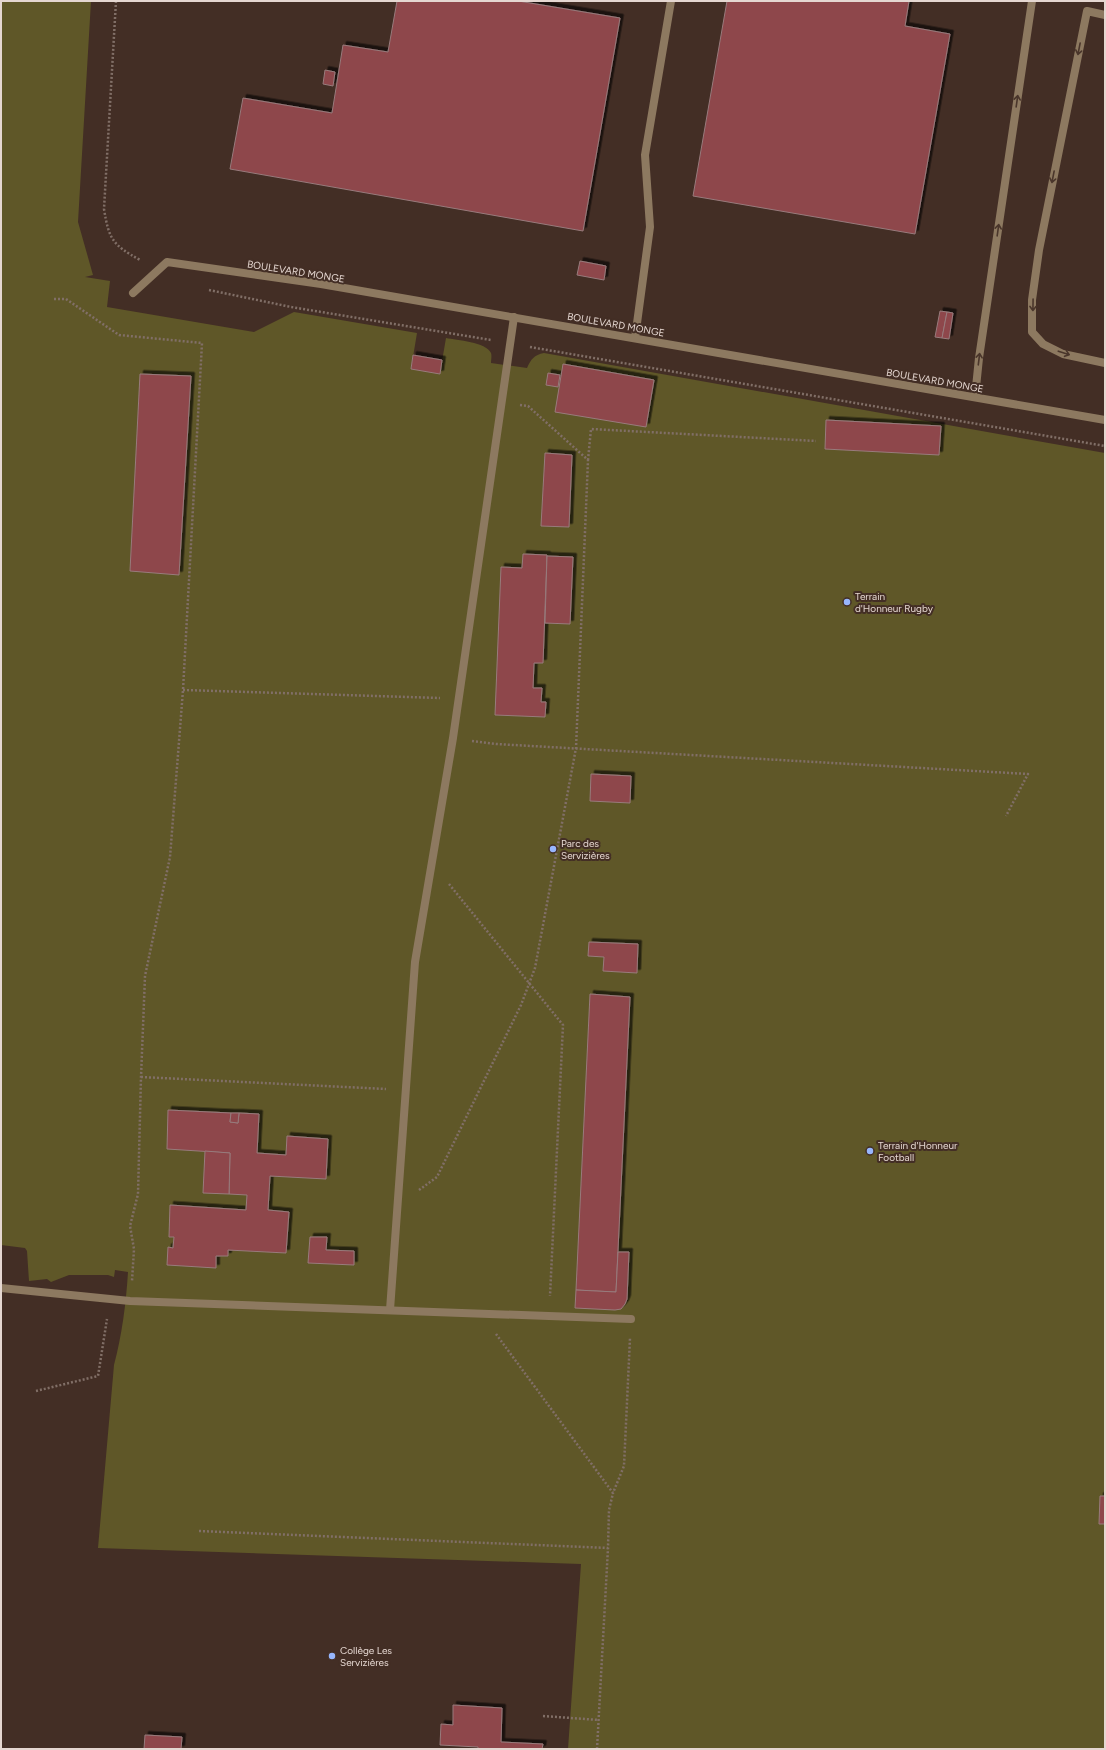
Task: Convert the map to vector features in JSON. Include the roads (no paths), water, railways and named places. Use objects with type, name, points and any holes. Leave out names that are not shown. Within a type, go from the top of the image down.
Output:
[{"type":"street","points":[[635,338],[650,227],[645,155],[671,1]]},
{"type":"street","points":[[975,397],[979,358],[1032,1]]},
{"type":"street","points":[[1105,15],[1087,11],[1039,250],[1032,300],[1032,332],[1043,344],[1063,354],[1105,363]]},
{"type":"street","name":"BOULEVARD MONGE","points":[[133,293],[167,262],[321,284],[1105,420]]},
{"type":"street","points":[[390,1310],[415,962],[454,738],[514,317]]},
{"type":"street","points":[[1,1288],[130,1301],[631,1319]]},
{"type":"place","name":"Terrain d'Honneur Rugby","points":[[847,602]]},
{"type":"place","name":"Parc des Servizières","points":[[553,849]]},
{"type":"place","name":"Terrain d'Honneur Football","points":[[870,1151]]},
{"type":"place","name":"Collège Les Servizières","points":[[332,1656]]}]
